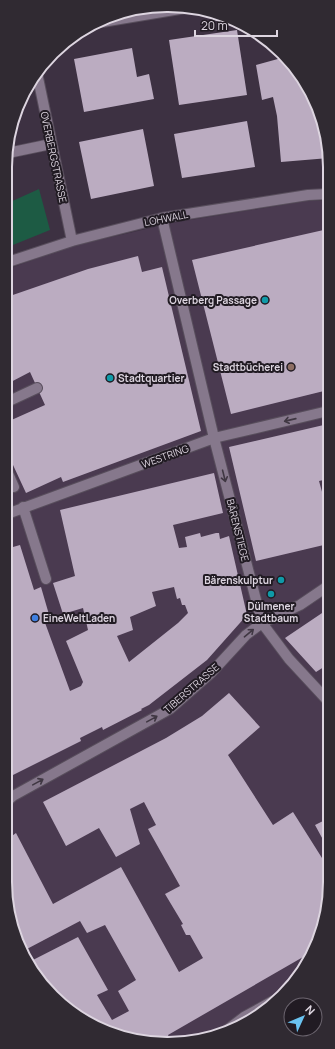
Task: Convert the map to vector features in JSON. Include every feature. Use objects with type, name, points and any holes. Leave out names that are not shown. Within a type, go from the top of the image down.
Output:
[{"type":"street","points":[[122,19],[162,12]]},
{"type":"street","name":"OVERBERGSTRASSE","points":[[38,80],[72,241]]},
{"type":"street","points":[[12,153],[51,144]]},
{"type":"street","name":"LOHWALL","points":[[12,261],[72,241],[162,218],[308,195],[323,194]]},
{"type":"street","name":"BÄRENSTIEGE","points":[[162,218],[214,438],[262,623]]},
{"type":"street","points":[[12,400],[36,388]]},
{"type":"street","name":"WESTRING","points":[[12,512],[214,438],[323,412]]},
{"type":"street","points":[[12,482],[14,487]]},
{"type":"street","points":[[23,507],[46,579]]},
{"type":"street","name":"TIBERSTRASSE","points":[[12,797],[170,709],[211,673],[246,635],[262,623],[300,605],[323,589]]},
{"type":"street","points":[[262,623],[289,659],[323,696]]},
{"type":"shaded area","points":[[307,201],[323,201],[323,892],[318,922],[307,950],[291,976],[262,1005],[236,1021],[208,1032],[178,1037],[157,1037],[127,1032],[108,1025],[81,1011],[65,998],[44,976],[28,950],[17,922],[13,902],[12,268],[69,247],[172,223]]},
{"type":"green space","points":[[39,189],[50,230],[12,245],[12,201]]},
{"type":"building","points":[[237,30],[247,95],[179,105],[169,40]]},
{"type":"building","points":[[132,48],[137,77],[149,74],[154,99],[84,112],[74,59]]},
{"type":"building","points":[[278,59],[297,81],[315,118],[322,147],[323,158],[281,162],[277,116],[273,97],[262,100],[256,65]]},
{"type":"building","points":[[247,121],[255,167],[182,178],[174,134]]},
{"type":"building","points":[[143,129],[154,186],[91,199],[79,142]]},
{"type":"building","name":"Overberg Passage","points":[[323,230],[323,391],[231,414],[192,260]]},
{"type":"building","name":"Stadtquartier","points":[[138,256],[142,272],[162,267],[201,431],[63,482],[61,477],[26,493],[12,463],[12,420],[45,405],[30,372],[12,381],[12,295],[88,269]]},
{"type":"building","points":[[323,425],[323,480],[319,481],[323,495],[323,545],[256,561],[229,447]]},
{"type":"building","points":[[214,473],[223,513],[173,525],[179,548],[187,547],[185,537],[200,533],[201,537],[219,533],[220,539],[229,536],[247,615],[207,660],[149,705],[141,709],[142,710],[103,730],[102,727],[80,738],[81,741],[12,776],[12,547],[20,545],[34,590],[41,587],[50,618],[44,620],[70,691],[81,686],[83,682],[66,641],[88,630],[83,608],[63,614],[53,583],[75,576],[60,510]],"holes":[[[174,587],[177,599],[180,598],[182,605],[185,605],[188,613],[178,623],[129,662],[117,636],[133,630],[130,617],[156,606],[152,592]]]},
{"type":"building","points":[[323,612],[323,668],[316,672],[285,638]]},
{"type":"building","points":[[229,693],[260,727],[228,755],[273,825],[293,812],[323,857],[323,892],[318,922],[303,957],[168,1035],[169,1037],[147,1036],[127,1032],[99,1021],[81,1011],[51,984],[38,968],[33,960],[78,937],[108,990],[97,995],[112,1020],[129,1011],[118,991],[136,980],[105,925],[87,933],[80,921],[27,949],[17,922],[13,902],[12,836],[16,833],[53,904],[121,867],[179,972],[203,958],[190,935],[186,935],[181,925],[183,924],[165,894],[180,886],[148,829],[156,825],[144,802],[130,809],[140,844],[116,857],[99,828],[66,846],[43,802],[166,738],[202,716]]},
{"type":"building","points":[[323,821],[323,840],[315,825]]},
{"type":"place","name":"Overberg Passage","points":[[265,300]]},
{"type":"place","name":"Stadtbücherei","points":[[291,367]]},
{"type":"place","name":"Stadtquartier","points":[[110,378]]},
{"type":"place","name":"Bärenskulptur","points":[[281,580]]},
{"type":"place","name":"Dülmener Stadtbaum","points":[[271,594]]},
{"type":"place","name":"EineWeltLaden","points":[[35,618]]}]
